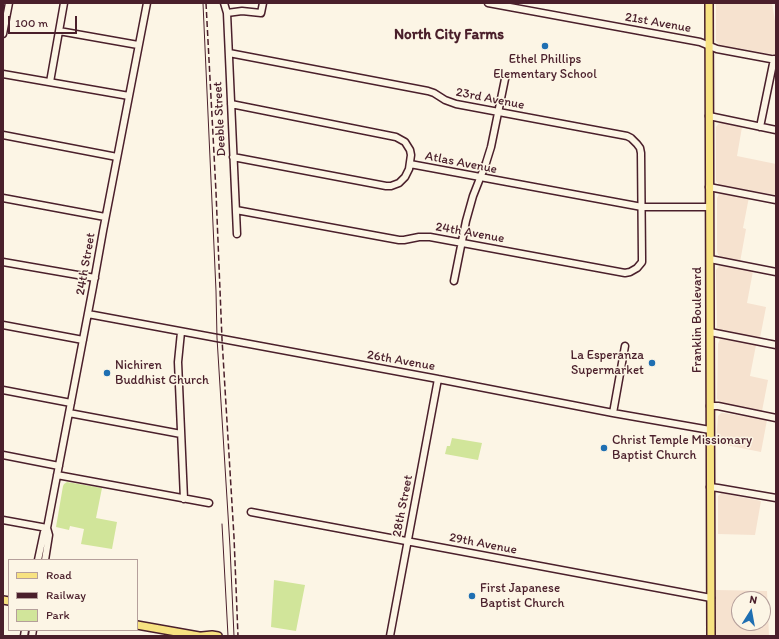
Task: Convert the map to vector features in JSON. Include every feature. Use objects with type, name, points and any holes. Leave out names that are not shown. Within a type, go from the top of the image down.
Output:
[{"type":"main road","name":"Franklin Boulevard","points":[[709,3],[711,636]]},
{"type":"main road","points":[[138,625],[201,636],[218,636]]},
{"type":"street","points":[[3,34],[9,3]]},
{"type":"street","points":[[50,82],[64,3]]},
{"type":"street","name":"24th Street","points":[[38,559],[44,532],[47,528],[146,3]]},
{"type":"street","name":"Deeble Street","points":[[224,3],[226,13],[237,234]]},
{"type":"street","points":[[226,13],[261,12],[263,3]]},
{"type":"street","name":"21st Avenue","points":[[488,3],[700,42],[717,49],[775,59]]},
{"type":"street","points":[[59,31],[138,45]]},
{"type":"street","name":"23rd Avenue","points":[[228,53],[428,91],[451,103],[627,136],[634,140],[640,148],[642,207]]},
{"type":"street","points":[[760,127],[775,59]]},
{"type":"street","points":[[3,74],[129,96]]},
{"type":"street","points":[[454,281],[469,208],[491,147],[505,79]]},
{"type":"street","name":"Atlas Avenue","points":[[231,104],[396,137],[405,142],[408,146],[411,155],[410,164],[642,207],[709,207]]},
{"type":"street","points":[[709,116],[776,130]]},
{"type":"street","points":[[3,135],[117,157]]},
{"type":"street","points":[[233,157],[386,186],[395,185],[402,180],[407,174],[410,164]]},
{"type":"street","points":[[710,187],[776,200]]},
{"type":"street","points":[[3,198],[106,217]]},
{"type":"street","name":"24th Avenue","points":[[236,210],[399,240],[425,237],[625,273],[634,271],[640,266],[642,258],[642,207]]},
{"type":"street","points":[[710,259],[776,272]]},
{"type":"street","points":[[3,262],[95,278]]},
{"type":"street","name":"26th Avenue","points":[[88,314],[710,430]]},
{"type":"street","points":[[3,325],[83,340]]},
{"type":"street","points":[[181,332],[178,358],[184,499]]},
{"type":"street","points":[[710,332],[776,345]]},
{"type":"street","points":[[613,413],[625,346]]},
{"type":"street","name":"28th Street","points":[[390,636],[438,379]]},
{"type":"street","points":[[3,390],[71,403]]},
{"type":"street","points":[[710,406],[718,406],[776,418]]},
{"type":"street","points":[[68,413],[181,434]]},
{"type":"street","points":[[3,455],[58,466]]},
{"type":"street","points":[[57,475],[209,503]]},
{"type":"street","points":[[710,487],[776,498]]},
{"type":"street","name":"29th Avenue","points":[[251,512],[711,598]]},
{"type":"street","points":[[3,520],[47,528]]},
{"type":"street","name":"24th Street","points":[[45,559],[49,535],[47,528]]},
{"type":"shaded area","points":[[716,3],[772,3],[776,27],[776,55],[719,45],[716,41]]},
{"type":"shaded area","points":[[722,122],[742,127],[737,156],[776,164],[776,195],[719,185],[716,181],[716,127]]},
{"type":"shaded area","points":[[725,193],[749,197],[743,228],[746,229],[740,262],[723,258],[718,255],[717,251],[717,198],[719,194]]},
{"type":"shaded area","points":[[722,265],[753,271],[747,303],[766,307],[760,338],[717,328],[716,270]]},
{"type":"shaded area","points":[[720,339],[756,345],[750,376],[768,380],[762,411],[722,403],[717,399],[718,344]]},
{"type":"shaded area","points":[[721,413],[767,420],[761,452],[716,443],[718,416]]},
{"type":"shaded area","points":[[721,493],[761,501],[755,535],[718,534],[718,496]]},
{"type":"shaded area","points":[[716,590],[767,591],[731,591],[731,631],[769,631],[769,636],[716,636]]},
{"type":"green space","points":[[452,438],[482,443],[478,460],[445,454],[447,446],[450,446]]},
{"type":"green space","points":[[67,482],[102,488],[96,518],[117,522],[112,549],[81,544],[84,529],[70,526],[69,530],[56,527],[63,486]]},
{"type":"green space","points":[[274,580],[305,585],[296,631],[271,627]]},
{"type":"tram line","points":[[203,3],[217,338],[234,636]]},
{"type":"tram line","points":[[222,524],[228,636]]},
{"type":"railway","points":[[206,3],[238,636]]},
{"type":"place","name":"Ethel Phillips Elementary School","points":[[545,46]]},
{"type":"place","name":"La Esperanza Supermarket","points":[[652,363]]},
{"type":"place","name":"Nichiren Buddhist Church","points":[[107,373]]},
{"type":"place","name":"Christ Temple Missionary Baptist Church","points":[[604,448]]},
{"type":"place","name":"First Japanese Baptist Church","points":[[472,596]]},
{"type":"district","name":"North City Farms","points":[[449,35]]}]
